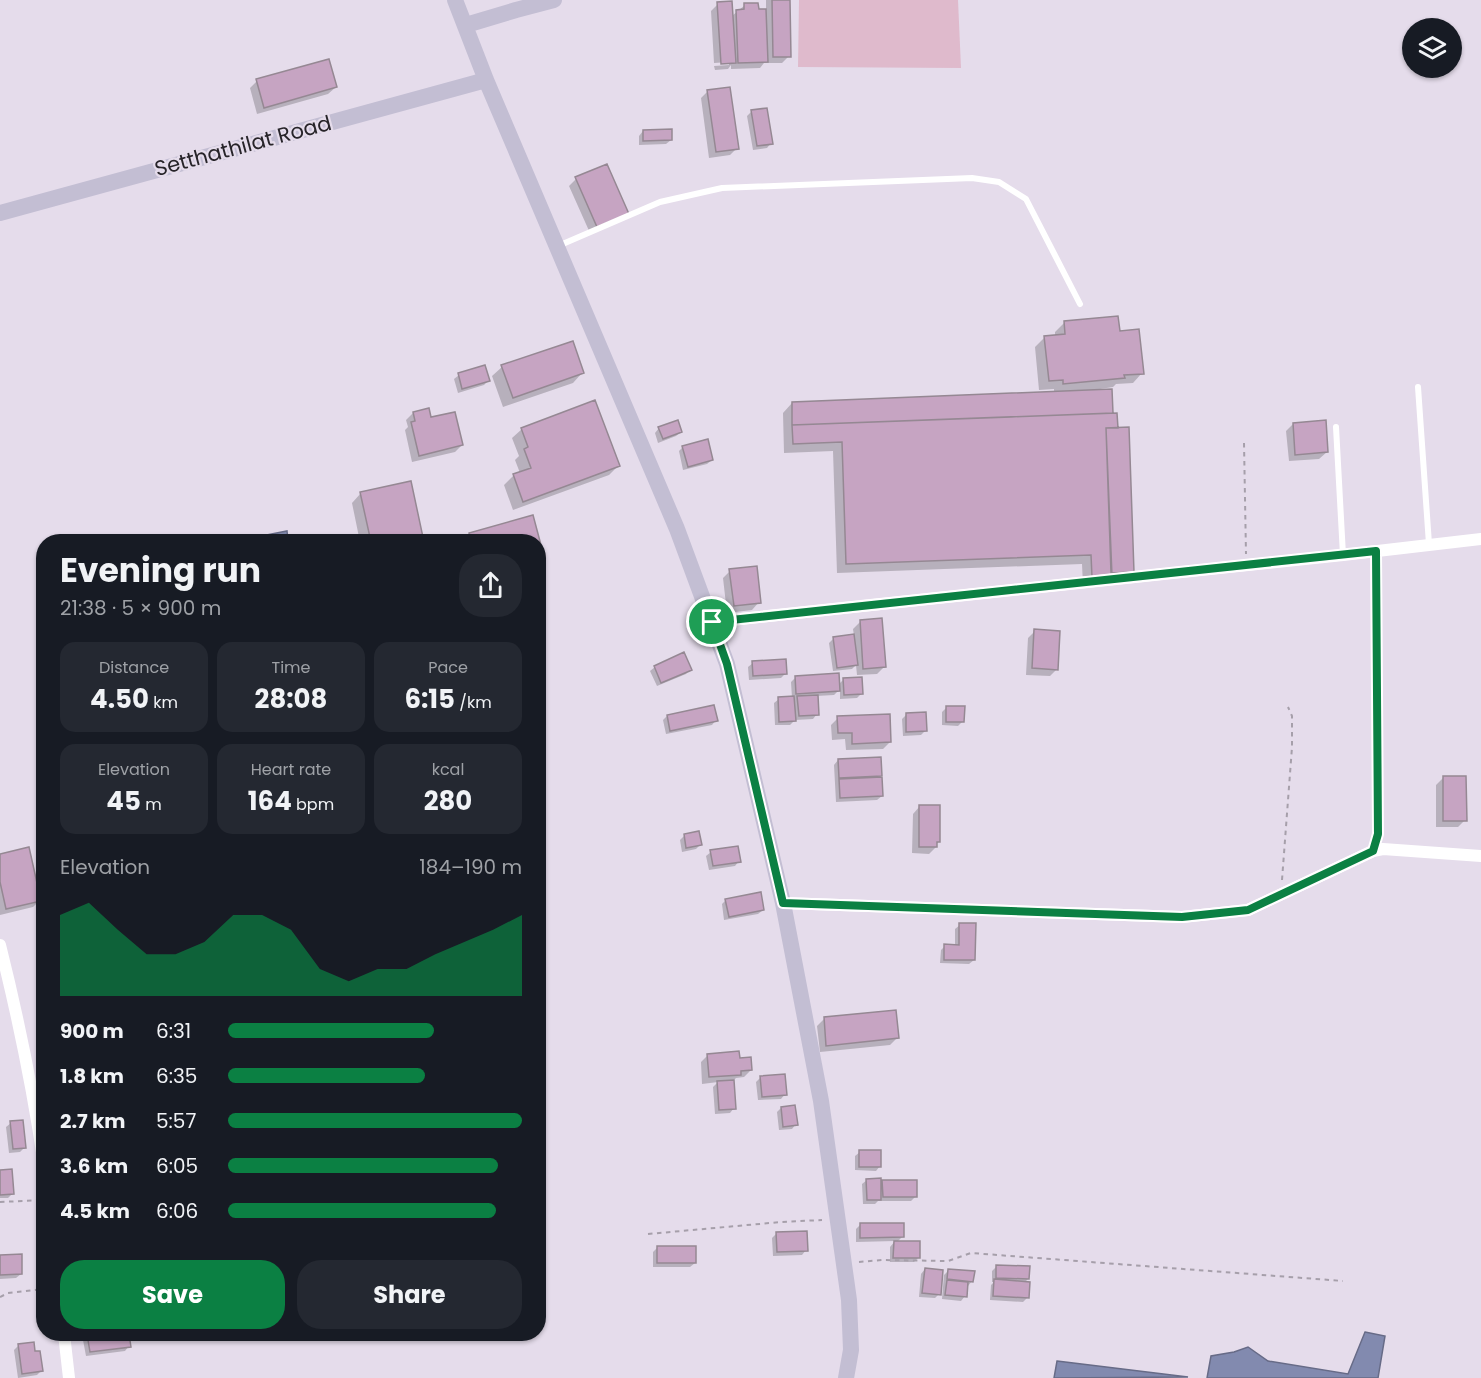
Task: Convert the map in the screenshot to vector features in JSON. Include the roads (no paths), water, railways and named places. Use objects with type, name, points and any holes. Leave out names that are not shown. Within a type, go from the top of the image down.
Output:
[{"type":"street","points":[[455,0],[486,80],[677,530],[727,664],[783,903],[821,1101],[849,1300],[851,1350],[846,1378]]},
{"type":"street","points":[[466,25],[554,0]]},
{"type":"street","name":"Setthathilat Road","points":[[0,213],[486,80]]},
{"type":"street","points":[[712,622],[1481,539]]},
{"type":"street","points":[[783,903],[1182,917],[1248,910],[1373,851],[1383,849],[1481,856]]},
{"type":"street","points":[[0,945],[36,1114]]},
{"type":"street","points":[[65,1341],[69,1378]]},
{"type":"lane","points":[[558,246],[660,202],[722,188],[972,178],[999,182],[1026,199],[1080,304]]},
{"type":"lane","points":[[1418,387],[1429,544]]},
{"type":"lane","points":[[1336,427],[1342,555]]},
{"type":"water","points":[[287,531],[287,534],[272,534]]},
{"type":"water","points":[[1365,1332],[1385,1336],[1378,1378],[1207,1378],[1211,1356],[1248,1347],[1268,1361],[1348,1374]]},
{"type":"water","points":[[1057,1361],[1188,1377],[1054,1378]]}]
